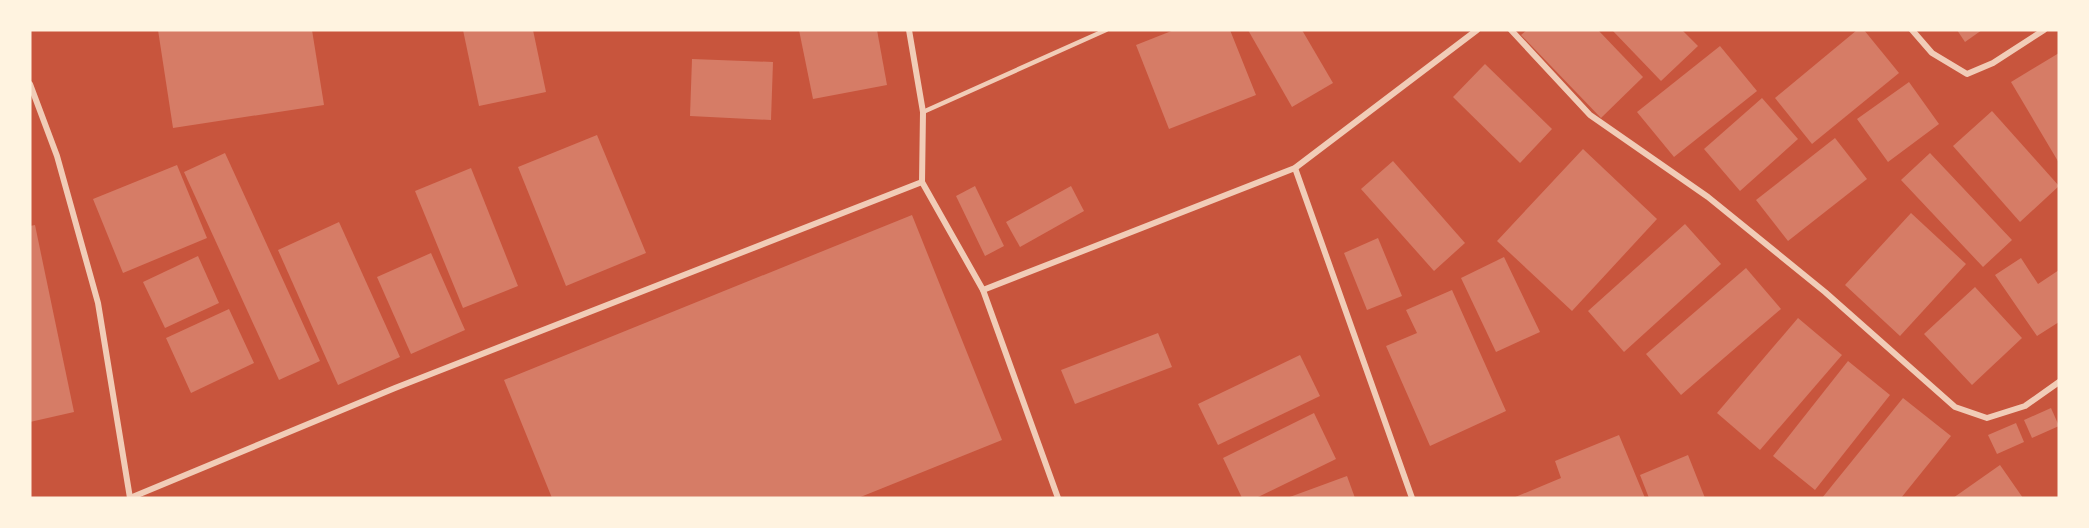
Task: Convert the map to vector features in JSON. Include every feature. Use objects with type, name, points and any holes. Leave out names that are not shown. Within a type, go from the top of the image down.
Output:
[{"type":"street","points":[[909,30],[922,112],[922,183],[983,290],[1058,498]]},
{"type":"street","points":[[983,290],[1295,168],[1477,30]]},
{"type":"street","points":[[1510,30],[1590,115],[1708,197],[1825,292],[1955,407],[1987,418],[2025,406],[2059,382]]},
{"type":"street","points":[[1912,30],[1932,53],[1967,74],[1994,63],[2044,30]]},
{"type":"street","points":[[30,84],[57,156],[98,303],[130,498],[395,388],[922,183]]},
{"type":"street","points":[[1295,168],[1412,498]]},
{"type":"lane","points":[[922,112],[1106,30]]},
{"type":"building","points":[[158,30],[312,30],[324,105],[173,128]]},
{"type":"building","points":[[463,30],[533,30],[546,92],[479,106]]},
{"type":"building","points":[[799,30],[877,30],[887,85],[813,99]]},
{"type":"building","points":[[1174,30],[1230,30],[1256,95],[1169,129],[1136,45]]},
{"type":"building","points":[[1248,30],[1302,30],[1333,83],[1292,107]]},
{"type":"building","points":[[1527,30],[1598,30],[1643,77],[1601,118],[1521,35]]},
{"type":"building","points":[[1612,30],[1682,30],[1698,46],[1661,81]]},
{"type":"building","points":[[1857,30],[1864,30],[1899,73],[1812,144],[1775,98]]},
{"type":"building","points":[[1957,30],[1982,30],[1965,42]]},
{"type":"building","points":[[1720,46],[1757,91],[1674,157],[1637,112]]},
{"type":"building","points":[[2059,53],[2059,163],[2011,82]]},
{"type":"building","points":[[692,59],[773,62],[771,120],[690,116]]},
{"type":"building","points":[[1485,64],[1552,129],[1520,163],[1453,97]]},
{"type":"building","points":[[1909,82],[1939,124],[1888,162],[1857,119]]},
{"type":"building","points":[[1762,98],[1798,139],[1740,191],[1704,149]]},
{"type":"building","points":[[1992,111],[2059,186],[2020,222],[1953,146]]},
{"type":"building","points":[[597,135],[646,253],[566,286],[518,167]]},
{"type":"building","points":[[1835,138],[1867,179],[1788,241],[1756,200]]},
{"type":"building","points":[[1583,149],[1657,219],[1572,311],[1497,241]]},
{"type":"building","points":[[225,153],[320,361],[279,380],[184,172]]},
{"type":"building","points":[[1930,153],[2012,240],[1983,267],[1901,180]]},
{"type":"building","points":[[1393,161],[1465,243],[1434,271],[1361,189]]},
{"type":"building","points":[[177,165],[207,238],[123,273],[93,199]]},
{"type":"building","points":[[471,168],[518,286],[463,308],[415,191]]},
{"type":"building","points":[[975,186],[1004,246],[985,256],[956,196]]},
{"type":"building","points":[[1071,186],[1084,211],[1020,247],[1006,222]]},
{"type":"building","points":[[1911,213],[1966,264],[1900,336],[1845,285]]},
{"type":"building","points":[[912,215],[1002,440],[858,498],[552,498],[504,380]]},
{"type":"building","points":[[339,222],[400,357],[338,385],[278,250]]},
{"type":"building","points":[[1685,224],[1721,264],[1624,352],[1588,311]]},
{"type":"building","points":[[35,225],[74,412],[30,422],[30,226]]},
{"type":"building","points":[[1378,238],[1402,296],[1367,310],[1344,253]]},
{"type":"building","points":[[431,253],[465,330],[411,354],[377,277]]},
{"type":"building","points":[[198,256],[219,303],[165,328],[143,282]]},
{"type":"building","points":[[1504,257],[1540,332],[1496,352],[1461,278]]},
{"type":"building","points":[[2021,258],[2038,284],[2059,270],[2059,322],[2037,336],[1995,275]]},
{"type":"building","points":[[1746,268],[1781,309],[1681,395],[1646,354]]},
{"type":"building","points":[[1975,287],[2022,338],[1972,385],[1924,334]]},
{"type":"building","points":[[1452,290],[1506,411],[1430,446],[1386,346],[1417,333],[1406,310]]},
{"type":"building","points":[[229,309],[254,363],[191,393],[166,338]]},
{"type":"building","points":[[1798,318],[1842,355],[1760,450],[1717,413]]},
{"type":"building","points":[[1158,333],[1172,367],[1075,404],[1061,370]]},
{"type":"building","points":[[1300,355],[1320,396],[1218,445],[1198,404]]},
{"type":"building","points":[[1848,361],[1890,395],[1815,490],[1773,456]]},
{"type":"building","points":[[1903,398],[1951,436],[1901,498],[1822,498]]},
{"type":"building","points":[[2051,408],[2059,426],[2032,438],[2024,420]]},
{"type":"building","points":[[1314,413],[1336,459],[1256,498],[1242,498],[1223,458]]},
{"type":"building","points":[[2016,423],[2024,442],[1997,454],[1988,435]]},
{"type":"building","points":[[1619,435],[1645,498],[1513,498],[1561,478],[1555,461]]},
{"type":"building","points":[[1688,455],[1705,498],[1649,498],[1640,475]]},
{"type":"building","points":[[2000,465],[2023,498],[1953,498]]},
{"type":"building","points":[[1347,476],[1355,498],[1287,498]]}]
